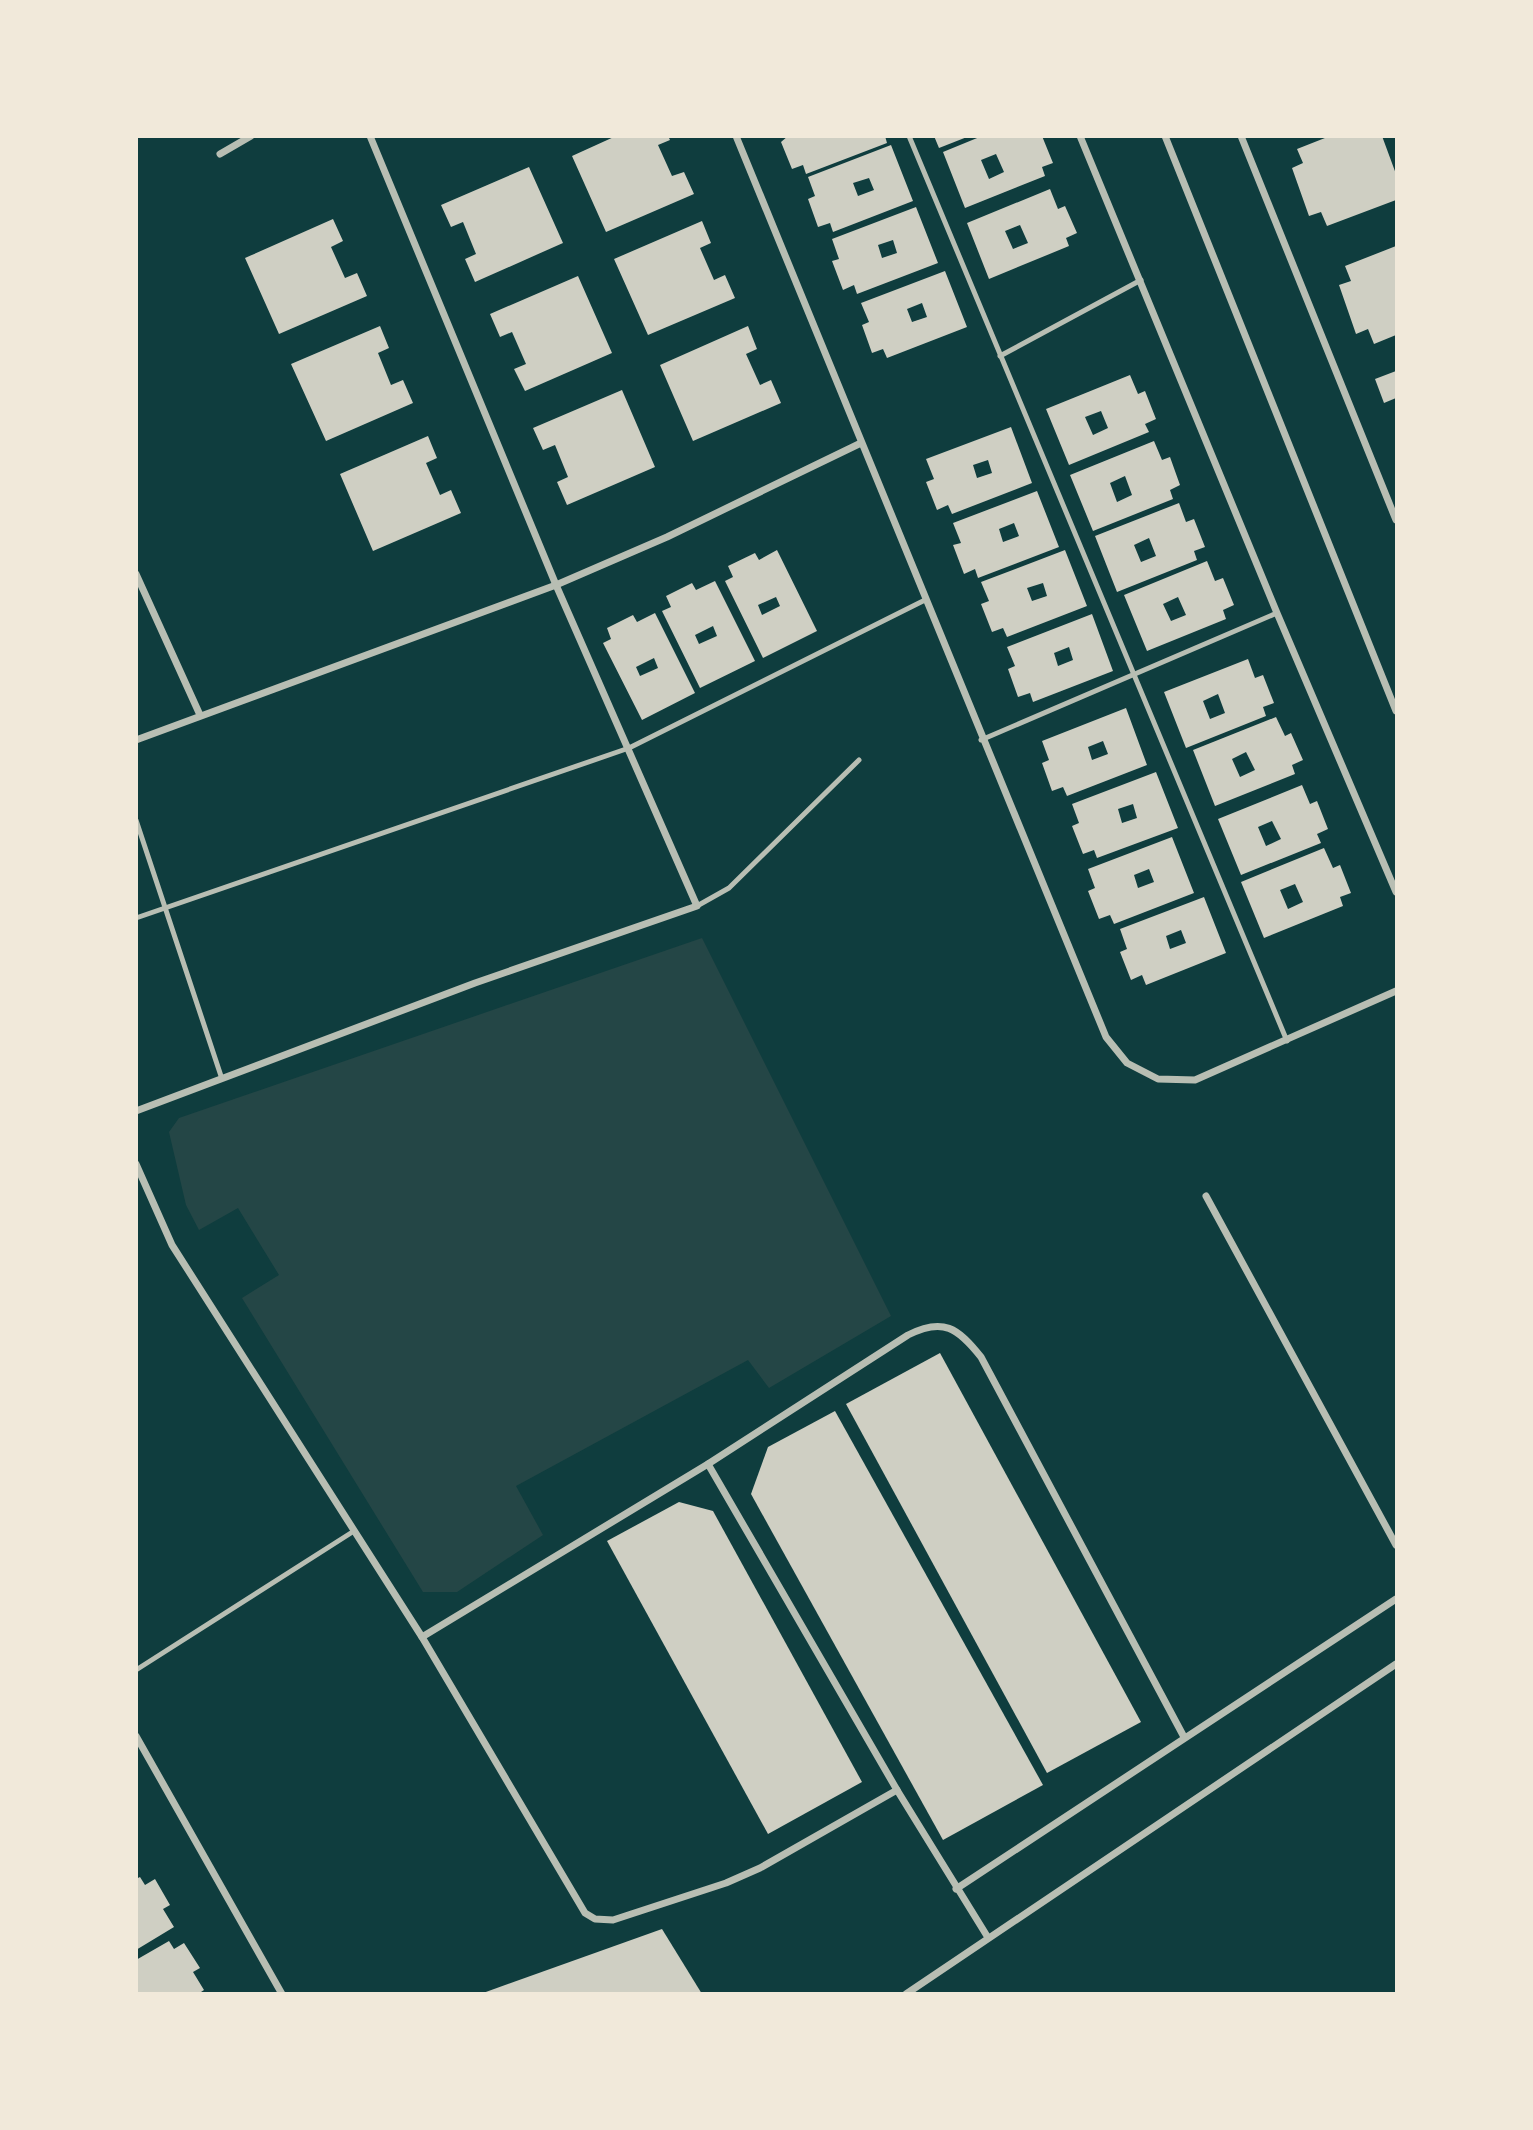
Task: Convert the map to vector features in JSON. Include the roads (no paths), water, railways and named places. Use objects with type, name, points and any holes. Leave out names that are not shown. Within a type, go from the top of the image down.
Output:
[{"type":"street","points":[[220,154],[251,136]]},
{"type":"street","points":[[136,1111],[475,983],[697,906],[556,585],[370,136]]},
{"type":"street","points":[[736,136],[981,740],[1106,1037],[1127,1063],[1158,1079],[1176,1082],[1195,1080],[1396,992]]},
{"type":"street","points":[[1080,136],[1277,613],[1396,892]]},
{"type":"street","points":[[1165,136],[1396,711]]},
{"type":"street","points":[[1241,136],[1396,520]]},
{"type":"street","points":[[136,740],[556,585],[667,537],[861,443]]},
{"type":"street","points":[[136,574],[200,715]]},
{"type":"street","points":[[136,1164],[172,1245],[422,1637],[585,1913],[595,1919],[612,1920],[726,1883],[760,1868],[897,1790]]},
{"type":"street","points":[[1206,1196],[1396,1545]]},
{"type":"street","points":[[422,1637],[708,1464],[908,1335],[938,1325],[964,1336],[981,1357],[1184,1737]]},
{"type":"street","points":[[708,1464],[897,1790],[987,1936]]},
{"type":"street","points":[[957,1889],[1396,1599]]},
{"type":"street","points":[[906,1993],[987,1936],[1396,1664]]},
{"type":"street","points":[[136,1736],[282,1993]]},
{"type":"lane","points":[[909,136],[1287,1041]]},
{"type":"lane","points":[[1000,356],[1141,280]]},
{"type":"lane","points":[[136,918],[629,748],[925,600]]},
{"type":"lane","points":[[981,740],[1277,613]]},
{"type":"lane","points":[[697,906],[729,888],[859,760]]},
{"type":"lane","points":[[136,820],[222,1079]]},
{"type":"lane","points":[[136,1671],[354,1531]]}]
